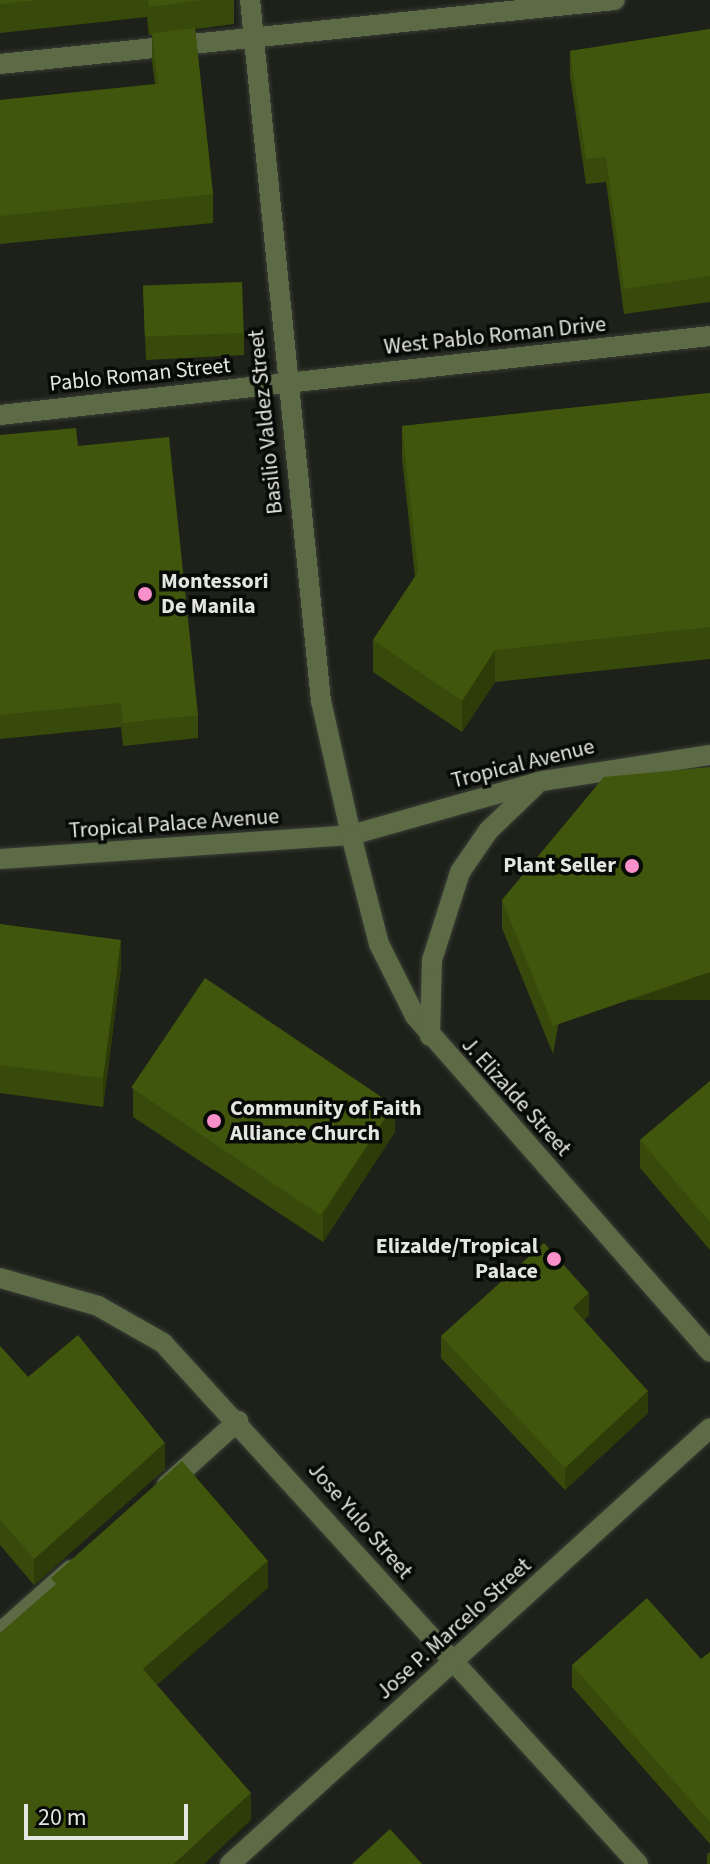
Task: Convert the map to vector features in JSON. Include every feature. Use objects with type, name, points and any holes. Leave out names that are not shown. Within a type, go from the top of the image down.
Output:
[{"type":"street","name":"Basilio Valdez Street","points":[[250,0],[285,384],[321,701],[351,835]]},
{"type":"street","points":[[0,64],[615,0]]},
{"type":"street","name":"West Pablo Roman Drive","points":[[285,384],[710,336]]},
{"type":"street","name":"Pablo Roman Street","points":[[0,415],[285,384]]},
{"type":"street","name":"Tropical Avenue","points":[[351,835],[542,781],[710,755]]},
{"type":"street","points":[[430,1036],[432,960],[460,872],[489,830],[542,781]]},
{"type":"street","name":"Tropical Palace Avenue","points":[[0,859],[351,835]]},
{"type":"street","name":"J. Elizalde Street","points":[[351,835],[379,944],[430,1036],[710,1352]]},
{"type":"street","name":"Jose Yulo Street","points":[[0,1278],[98,1306],[163,1343],[238,1421],[453,1663],[638,1864]]},
{"type":"street","points":[[155,1495],[238,1421]]},
{"type":"street","name":"Jose P. Marcelo Street","points":[[230,1864],[710,1428]]},
{"type":"street","points":[[0,1633],[83,1558]]},
{"type":"building","points":[[0,0],[40,0],[0,4]]},
{"type":"building","points":[[148,0],[201,0],[149,7]]},
{"type":"building","points":[[195,28],[213,194],[0,216],[0,100],[158,84],[152,33]]},
{"type":"building","points":[[710,29],[710,276],[624,289],[606,157],[586,159],[570,51]]},
{"type":"building","points":[[242,282],[244,333],[145,336],[143,285]]},
{"type":"building","points":[[710,393],[710,627],[495,650],[462,701],[373,640],[418,572],[402,426]]},
{"type":"building","points":[[76,428],[78,446],[169,437],[198,715],[123,723],[121,703],[0,715],[0,435]]},
{"type":"building","name":"Plant Seller","points":[[710,767],[710,972],[553,1026],[502,900],[604,777]]},
{"type":"building","points":[[0,924],[121,940],[103,1078],[0,1065]]},
{"type":"building","points":[[205,978],[394,1105],[320,1215],[131,1087]]},
{"type":"building","points":[[710,1081],[710,1222],[640,1140]]},
{"type":"building","points":[[544,1243],[589,1293],[573,1308],[648,1391],[565,1468],[441,1336]]},
{"type":"building","points":[[78,1335],[165,1443],[34,1559],[0,1519],[0,1346],[28,1377]]},
{"type":"building","points":[[182,1461],[268,1561],[143,1669],[251,1793],[174,1864],[0,1864],[0,1633],[56,1584],[51,1578]]},
{"type":"building","points":[[647,1598],[701,1659],[710,1652],[710,1822],[572,1665]]},
{"type":"building","points":[[390,1829],[422,1864],[352,1864]]},
{"type":"place","name":"Montessori De Manila","points":[[145,594]]},
{"type":"place","name":"Plant Seller","points":[[632,866]]},
{"type":"place","name":"Community of Faith Alliance Church","points":[[214,1121]]},
{"type":"place","name":"Elizalde/Tropical Palace","points":[[554,1259]]}]
